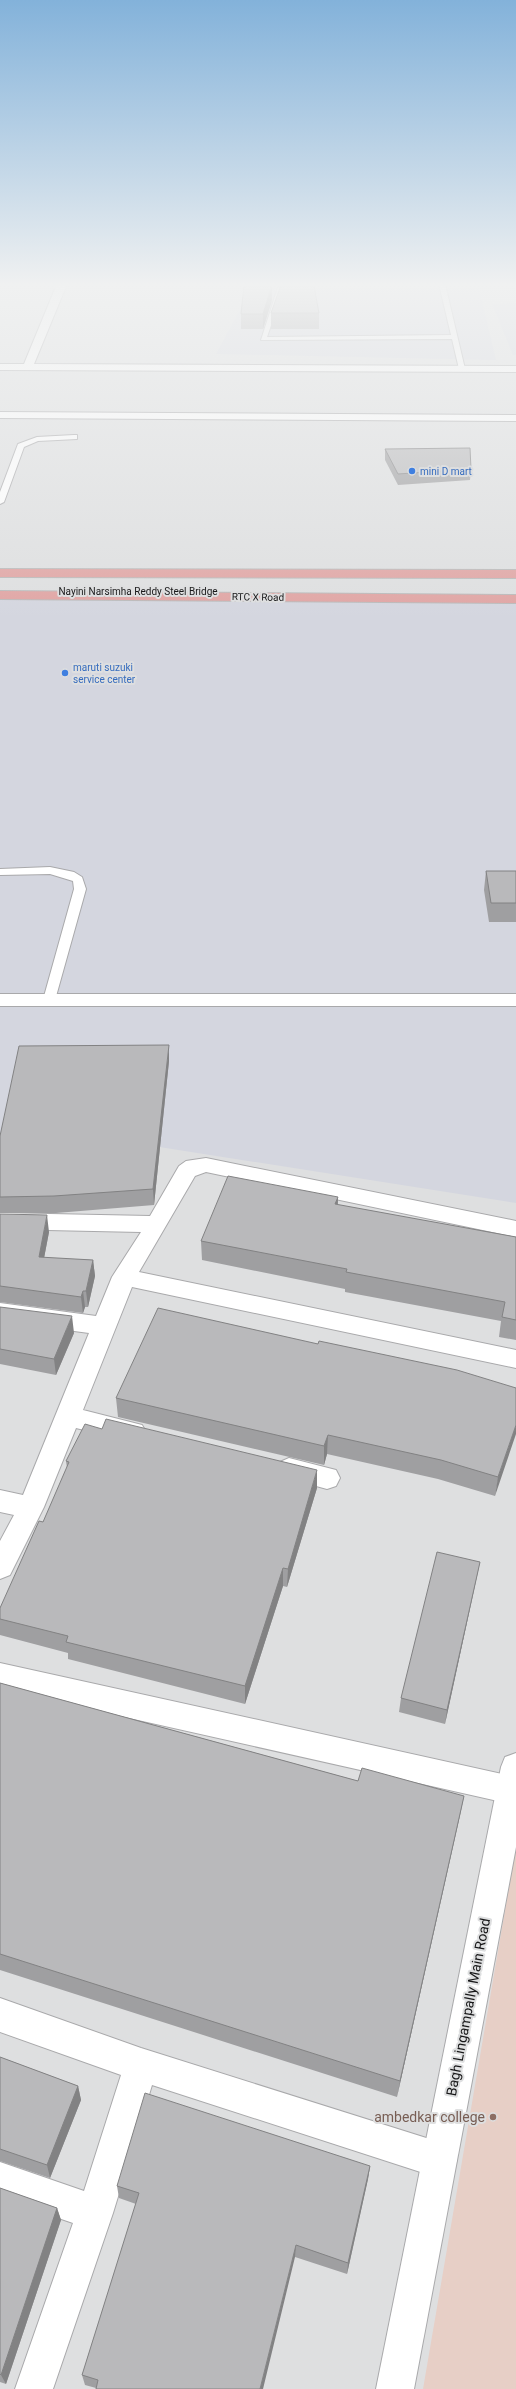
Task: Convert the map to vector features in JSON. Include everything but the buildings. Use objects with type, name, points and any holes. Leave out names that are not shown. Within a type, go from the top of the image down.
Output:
[{"type":"main road","name":"RTC X Road","points":[[0,573],[516,574]]},
{"type":"main road","name":"Nayini Narsimha Reddy Steel Bridge","points":[[0,581],[516,582]]},
{"type":"main road","name":"Nayini Narsimha Reddy Steel Bridge","points":[[0,590],[516,593]]},
{"type":"main road","name":"RTC X Road","points":[[0,595],[516,599]]},
{"type":"street","points":[[0,415],[516,418]]},
{"type":"street","points":[[0,1000],[516,1000]]},
{"type":"street","points":[[0,1567],[31,1507],[124,1277],[157,1224],[187,1171],[194,1166],[206,1165],[516,1229]]},
{"type":"street","points":[[0,1222],[157,1224]]},
{"type":"street","points":[[124,1277],[516,1359]]},
{"type":"street","points":[[0,1312],[104,1326]]},
{"type":"street","points":[[68,1416],[152,1436]]},
{"type":"street","points":[[266,1464],[327,1478]]},
{"type":"street","points":[[0,1501],[31,1507]]},
{"type":"street","points":[[0,1676],[514,1782]]},
{"type":"street","name":"Bagh Lingampally Main Road","points":[[395,2389],[514,1782]]},
{"type":"street","points":[[0,2015],[141,2065],[439,2160]]},
{"type":"street","points":[[34,2389],[95,2213],[141,2065]]},
{"type":"street","points":[[0,2180],[95,2213]]},
{"type":"lane","points":[[0,502],[21,446],[37,439],[74,437]]},
{"type":"lane","points":[[0,872],[59,871],[70,874],[78,880],[80,889],[49,1000]]},
{"type":"shaded area","points":[[0,599],[516,600],[516,1203],[153,1146],[0,1202]]},
{"type":"shaded area","name":"ambedkar college","points":[[516,1846],[516,2389],[423,2389]]},
{"type":"place","name":"mini D mart","points":[[412,471]]},
{"type":"place","name":"maruti suzuki service center","points":[[65,673]]},
{"type":"place","name":"ambedkar college","points":[[493,2117]]}]
